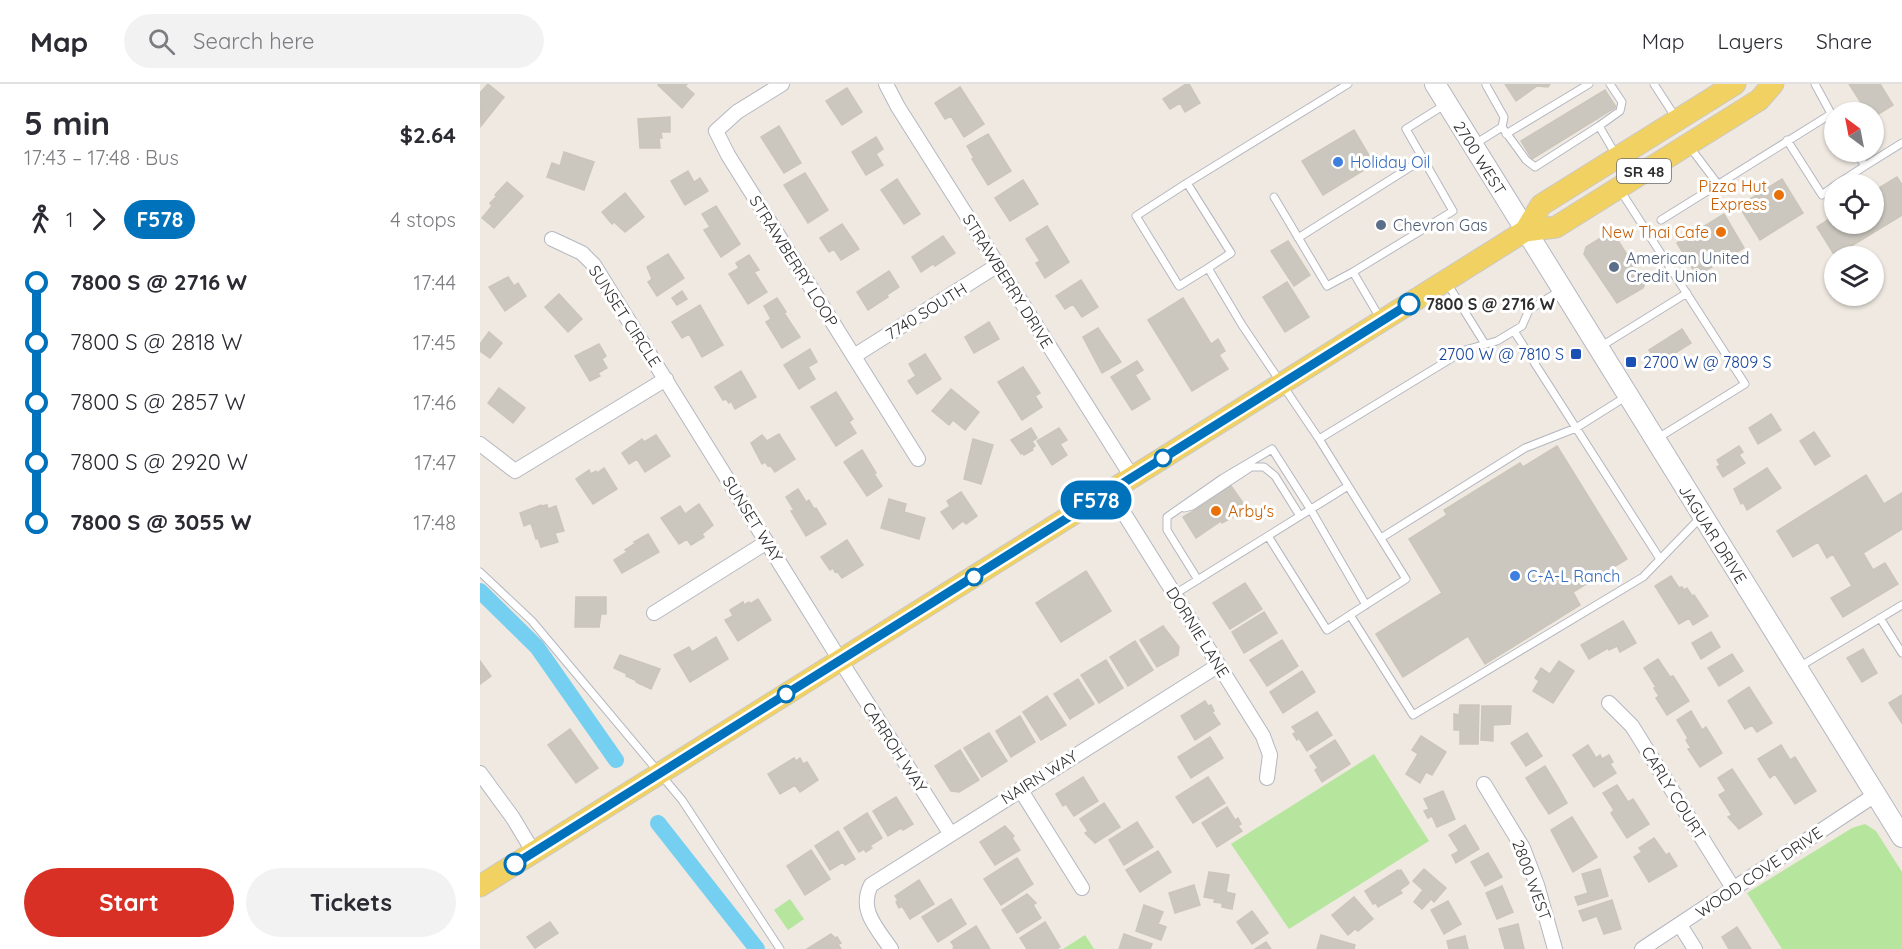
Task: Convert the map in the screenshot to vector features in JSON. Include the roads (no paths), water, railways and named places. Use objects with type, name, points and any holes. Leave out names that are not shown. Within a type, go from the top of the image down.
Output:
[{"type":"main road","name":"SR 48","points":[[1525,231],[1541,205],[1735,84]]},
{"type":"main road","name":"SR 48","points":[[480,886],[1525,231],[1556,227],[1759,100],[1773,84]]},
{"type":"main road","name":"2700 WEST","points":[[1440,90],[1525,231]]},
{"type":"main road","name":"JAGUAR DRIVE","points":[[1525,231],[1902,837]]},
{"type":"street","name":"STRAWBERRY LOOP","points":[[782,84],[737,112],[716,131],[728,155],[918,459]]},
{"type":"street","name":"STRAWBERRY DRIVE","points":[[886,84],[1132,477]]},
{"type":"street","name":"SUNSET CIRCLE","points":[[552,239],[582,253],[594,265],[666,379]]},
{"type":"street","name":"7740 SOUTH","points":[[854,356],[998,265]]},
{"type":"street","points":[[480,444],[515,471],[666,379]]},
{"type":"street","name":"SUNSET WAY","points":[[666,379],[840,660]]},
{"type":"street","name":"DORNIE LANE","points":[[1110,491],[1263,736],[1270,755],[1267,778]]},
{"type":"street","points":[[654,613],[767,542]]},
{"type":"street","name":"CARROH WAY","points":[[840,660],[950,833]]},
{"type":"street","name":"NAIRN WAY","points":[[891,949],[866,907],[865,896],[870,885],[1219,665]]},
{"type":"street","name":"CARLY COURT","points":[[1608,703],[1632,726],[1734,888]]},
{"type":"street","points":[[480,773],[513,818],[534,853]]},
{"type":"street","name":"2800 WEST","points":[[1484,784],[1523,849],[1537,885],[1556,949]]},
{"type":"street","points":[[1020,789],[1082,888]]},
{"type":"street","name":"WOOD COVE DRIVE","points":[[1642,949],[1875,795]]},
{"type":"street","points":[[1680,925],[1695,949]]},
{"type":"lane","points":[[1188,183],[1231,253],[1179,286],[1136,216],[1188,183],[1348,84]]},
{"type":"lane","points":[[1472,146],[1588,84]]},
{"type":"lane","points":[[1486,85],[1504,117],[1504,130],[1526,160],[1535,167],[1620,111],[1622,102],[1610,84]]},
{"type":"lane","points":[[1654,84],[1678,120]]},
{"type":"lane","points":[[1815,84],[1825,102]]},
{"type":"lane","points":[[1274,197],[1327,286],[1453,211],[1406,129],[1440,90]]},
{"type":"lane","points":[[1661,220],[1787,140],[1824,121]]},
{"type":"lane","points":[[1599,126],[1618,157]]},
{"type":"lane","points":[[1787,140],[1822,195],[1824,194]]},
{"type":"lane","points":[[1853,174],[1902,143]]},
{"type":"lane","points":[[1688,144],[1717,183]]},
{"type":"lane","points":[[1298,238],[1423,159]]},
{"type":"lane","points":[[1862,162],[1865,166]]},
{"type":"lane","points":[[1618,188],[1745,384],[1654,440]]},
{"type":"lane","points":[[1208,268],[1406,579],[1327,630],[1269,536]]},
{"type":"lane","points":[[1353,272],[1382,321]]},
{"type":"lane","points":[[1446,281],[1485,344]]},
{"type":"lane","points":[[1319,439],[1465,350],[1497,341],[1514,331],[1522,326],[1529,310],[1561,289]]},
{"type":"lane","points":[[1598,348],[1687,293]]},
{"type":"lane","points":[[1514,331],[1660,559]]},
{"type":"lane","points":[[1381,538],[1525,448],[1575,428],[1627,396]]},
{"type":"lane","points":[[1198,580],[1167,530],[1167,517],[1223,478],[1272,449],[1311,510],[1366,605]]},
{"type":"lane","points":[[1180,508],[1192,506],[1251,467],[1264,467],[1275,476],[1300,516]]},
{"type":"lane","points":[[1175,594],[1348,486]]},
{"type":"lane","points":[[1350,615],[1413,715],[1643,577],[1702,516]]},
{"type":"lane","points":[[480,572],[532,621],[682,800],[780,949]]},
{"type":"lane","points":[[1797,669],[1902,604]]},
{"type":"lane","points":[[1880,618],[1902,652]]},
{"type":"waterway","points":[[480,591],[537,647],[616,760]]},
{"type":"waterway","points":[[658,823],[757,949]]},
{"type":"place","name":"Holiday Oil","points":[[1338,162]]},
{"type":"place","name":"Pizza Hut Express","points":[[1779,195]]},
{"type":"place","name":"Chevron Gas","points":[[1381,225]]},
{"type":"place","name":"New Thai Cafe","points":[[1721,232]]},
{"type":"place","name":"American United Credit Union","points":[[1614,267]]},
{"type":"place","name":"7800 S @ 2716 W","points":[[1409,304]]},
{"type":"place","name":"2700 W @ 7810 S","points":[[1576,354]]},
{"type":"place","name":"2700 W @ 7809 S","points":[[1631,362]]},
{"type":"place","name":"Arby's","points":[[1216,511]]},
{"type":"place","name":"C-A-L Ranch","points":[[1515,576]]}]
